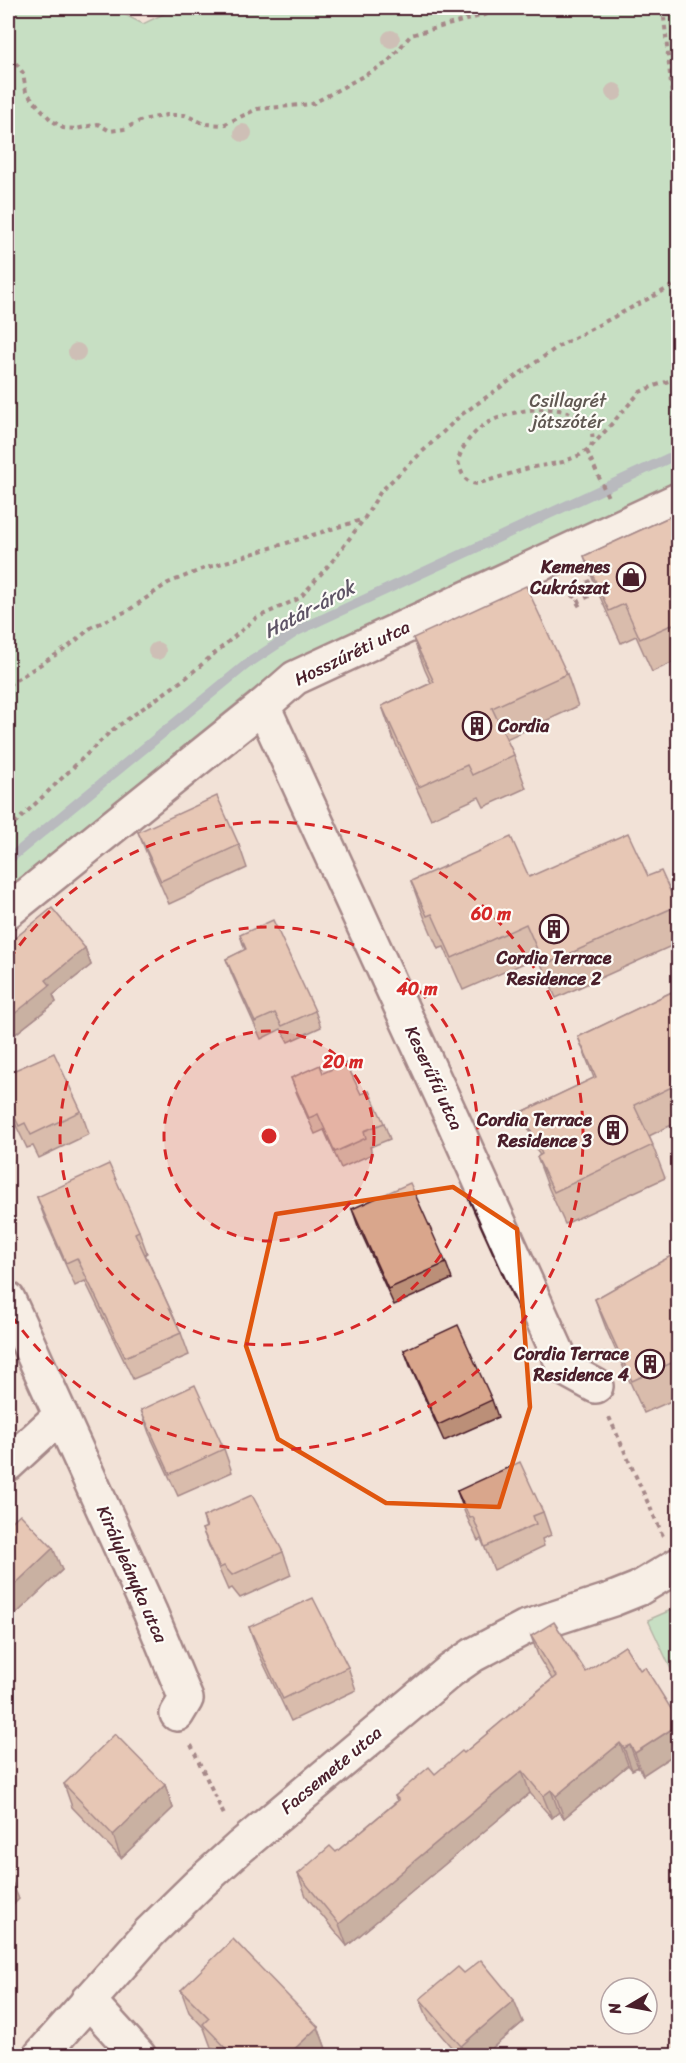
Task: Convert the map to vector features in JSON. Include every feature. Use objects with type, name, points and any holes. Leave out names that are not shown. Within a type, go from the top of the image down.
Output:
[{"type":"street","name":"Hosszúréti utca","points":[[8,911],[295,678],[678,500]]},
{"type":"street","name":"Keserűfű utca","points":[[263,706],[565,1369],[596,1386]]},
{"type":"street","name":"Királyleányka utca","points":[[8,1299],[150,1612],[186,1699],[177,1714]]},
{"type":"street","points":[[8,1464],[61,1415]]},
{"type":"street","name":"Facsemete utca","points":[[40,2055],[150,1932],[239,1848],[450,1671],[473,1655],[524,1628],[613,1599],[677,1566]]},
{"type":"street","points":[[88,2000],[139,2055]]},
{"type":"path","points":[[8,59],[15,62],[23,73],[26,92],[51,120],[63,128],[76,129],[98,124],[110,131],[124,129],[142,120],[167,115],[184,115],[206,124],[223,125],[257,109],[312,104],[387,63],[411,35],[510,8]]},
{"type":"path","points":[[581,8],[595,10],[605,8]]},
{"type":"path","points":[[663,8],[678,151]]},
{"type":"path","points":[[8,828],[111,731],[187,677],[256,618],[300,598],[334,559],[364,519],[381,491],[461,415],[559,346],[630,311],[678,283]]},
{"type":"path","points":[[591,447],[592,434],[584,421],[570,412],[530,409],[486,424],[464,444],[458,461],[464,477],[471,483],[477,484],[530,468],[563,462],[580,455],[591,447],[640,392],[678,378]]},
{"type":"path","points":[[586,451],[612,506]]},
{"type":"path","points":[[8,685],[68,647],[92,627],[129,610],[168,583],[203,569],[364,519]]},
{"type":"path","points":[[577,602],[594,594],[591,587]]},
{"type":"path","points":[[596,1386],[677,1566]]},
{"type":"path","points":[[177,1714],[239,1848]]},
{"type":"highlighted area","points":[[453,1187],[517,1229],[530,1407],[499,1507],[386,1503],[278,1439],[246,1346],[276,1214]]},
{"type":"green space","name":"Csillagrét játszótér","points":[[8,8],[112,8],[143,24],[176,8],[678,8],[678,484],[284,665],[8,888]]},
{"type":"green space","points":[[678,1607],[678,1684],[648,1620]]},
{"type":"building","points":[[678,513],[678,622],[640,639],[624,604],[609,611],[584,556]]},
{"type":"building","name":"Cordia","points":[[526,586],[567,674],[492,708],[514,755],[472,775],[467,765],[419,787],[382,706],[434,682],[413,638]]},
{"type":"building","points":[[217,796],[239,845],[161,881],[138,832]]},
{"type":"building","name":"Cordia Terrace Residence 2","points":[[628,833],[648,876],[661,871],[677,906],[544,965],[526,924],[452,958],[432,914],[427,916],[411,881],[511,837],[529,877]]},
{"type":"building","points":[[52,908],[85,948],[46,980],[50,985],[8,1019],[9,943]]},
{"type":"building","points":[[273,920],[315,1011],[282,1026],[275,1013],[255,1022],[226,959],[246,949],[240,935]]},
{"type":"building","name":"Cordia Terrace Residence 3","points":[[678,989],[678,1084],[634,1105],[653,1145],[554,1192],[537,1157],[542,1154],[522,1112],[596,1077],[578,1037]]},
{"type":"building","points":[[54,1053],[81,1111],[31,1135],[25,1123],[19,1126],[8,1103],[8,1073]]},
{"type":"building","points":[[346,1063],[361,1094],[369,1091],[384,1123],[364,1131],[366,1138],[335,1152],[318,1114],[309,1118],[291,1078],[320,1065],[323,1073]]},
{"type":"building","points":[[109,1164],[139,1231],[135,1233],[181,1333],[125,1357],[77,1258],[66,1263],[37,1197]]},
{"type":"building","points":[[410,1183],[446,1263],[388,1289],[352,1209]]},
{"type":"building","points":[[678,1252],[678,1360],[632,1381],[595,1299]]},
{"type":"building","points":[[458,1325],[492,1400],[438,1425],[404,1350]]},
{"type":"building","points":[[195,1385],[224,1449],[170,1474],[141,1410]]},
{"type":"building","points":[[520,1462],[543,1512],[533,1516],[536,1524],[485,1547],[473,1517],[470,1518],[457,1491]]},
{"type":"building","points":[[252,1495],[283,1552],[232,1575],[224,1566],[220,1568],[202,1529],[207,1527],[203,1517]]},
{"type":"building","points":[[20,1514],[53,1548],[8,1591],[8,1525]]},
{"type":"building","points":[[313,1598],[348,1667],[283,1699],[249,1627]]},
{"type":"building","points":[[554,1622],[586,1672],[625,1646],[640,1670],[645,1667],[678,1720],[678,1725],[635,1753],[630,1745],[624,1748],[620,1743],[556,1796],[551,1790],[543,1796],[522,1771],[339,1924],[298,1874],[330,1846],[336,1852],[399,1800],[395,1796],[429,1767],[435,1774],[462,1751],[464,1753],[556,1676],[531,1636]]},
{"type":"building","points":[[115,1734],[165,1785],[113,1835],[64,1784]]},
{"type":"building","points":[[233,1939],[318,2027],[288,2055],[233,2055],[203,2024],[209,2018],[181,1990]]},
{"type":"building","points":[[481,1960],[514,2000],[461,2046],[420,1999],[458,1967],[464,1973]]},
{"type":"waterway","name":"Határ-árok","points":[[8,860],[247,664],[297,631],[669,458]]},
{"type":"place","name":"Kemenes Cukrászat","points":[[631,577]]},
{"type":"place","name":"Cordia","points":[[477,726]]},
{"type":"place","name":"Cordia Terrace Residence 2","points":[[554,929]]},
{"type":"place","name":"Cordia Terrace Residence 3","points":[[613,1130]]},
{"type":"place","name":"Cordia Terrace Residence 4","points":[[650,1364]]}]
